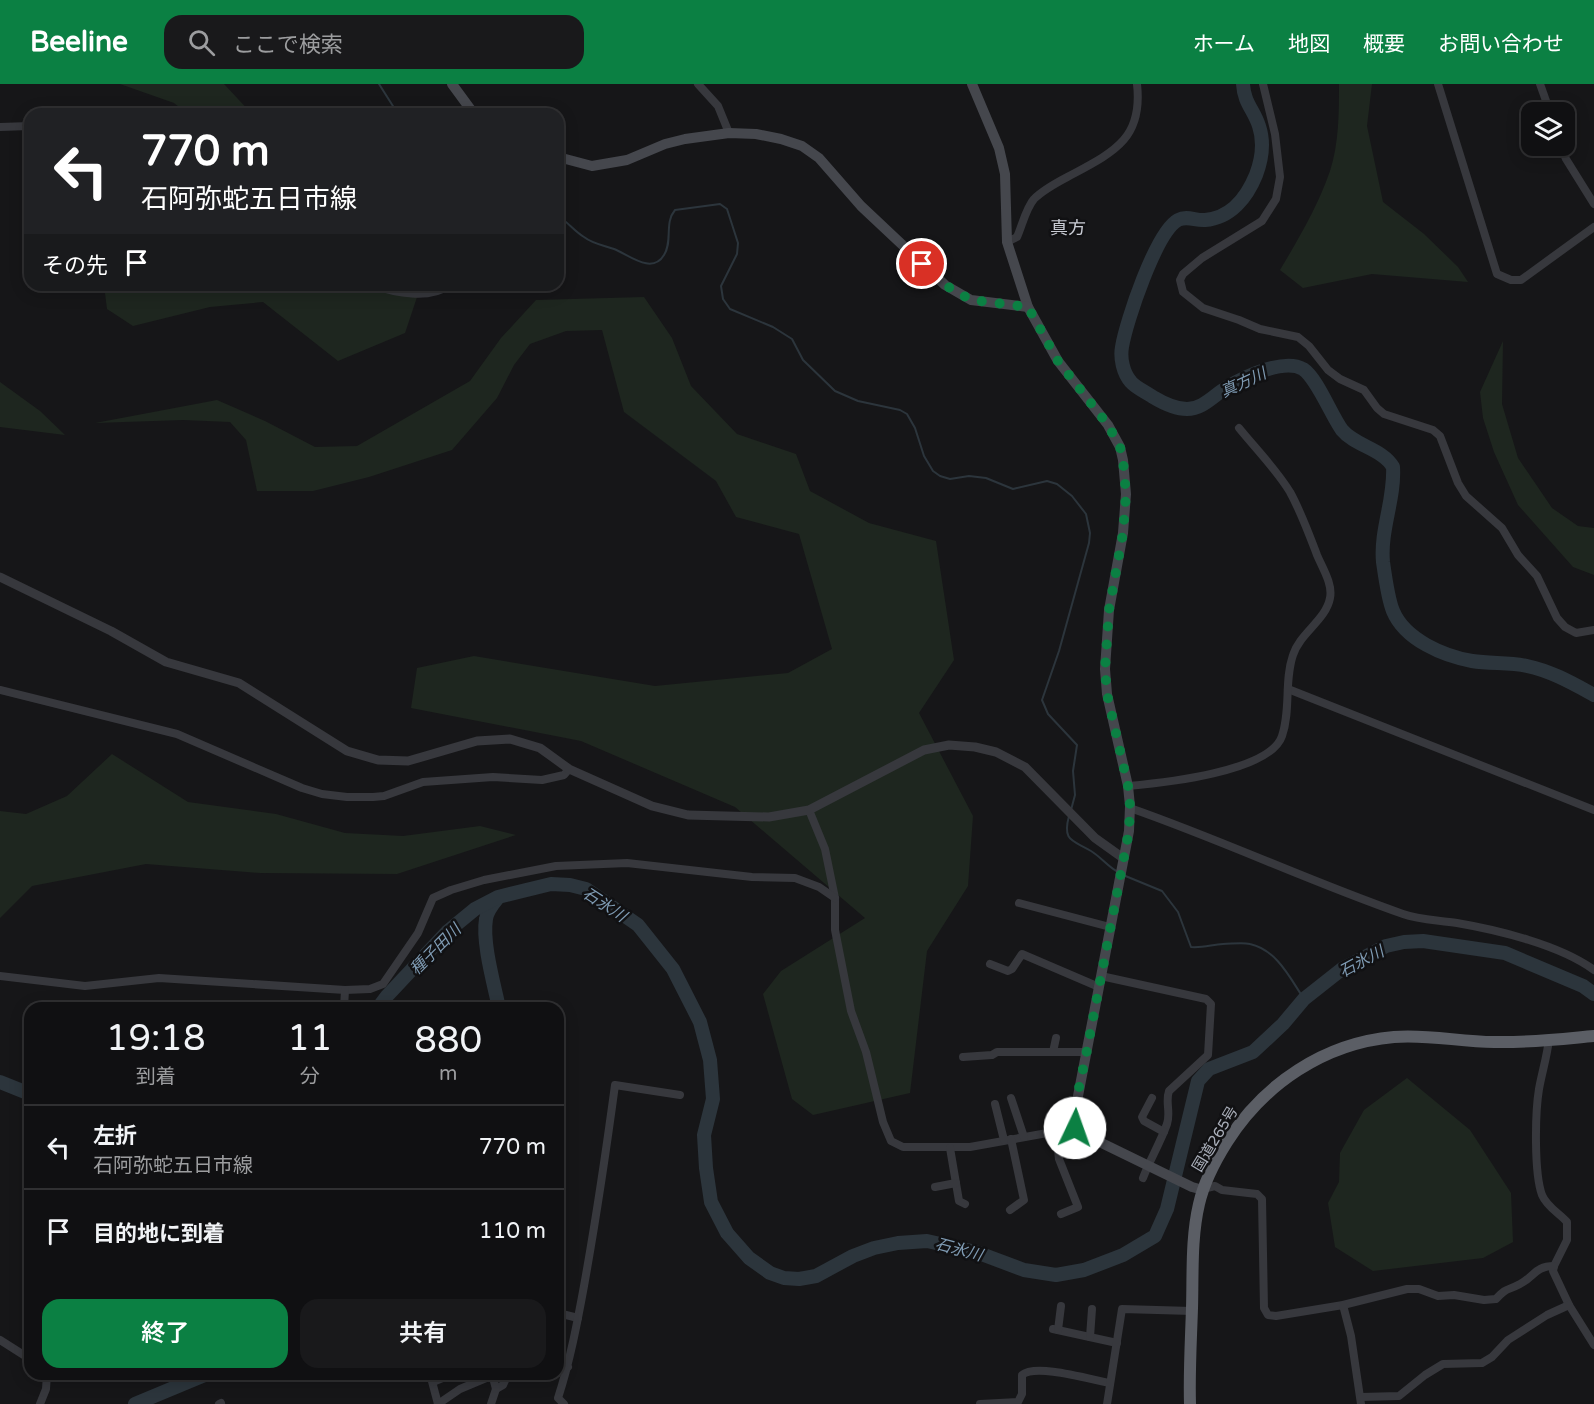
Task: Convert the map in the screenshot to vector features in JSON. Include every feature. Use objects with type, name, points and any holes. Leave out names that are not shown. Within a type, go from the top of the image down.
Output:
[{"type":"highway","name":"国道265号","points":[[1190,1404],[1197,1188],[1249,1111],[1270,1090],[1299,1068],[1324,1055],[1347,1046],[1394,1037],[1416,1036],[1495,1042],[1594,1036]]},
{"type":"main road","points":[[452,84],[469,108]]},
{"type":"main road","points":[[972,84],[999,148],[1005,174],[1006,242],[1028,307],[1058,361],[1108,425],[1120,447],[1123,460],[1126,494],[1123,533],[1109,610],[1105,669],[1107,694],[1128,786],[1129,831],[1073,1116],[1075,1128],[1197,1188]]},
{"type":"main road","points":[[564,159],[585,165],[607,165],[627,160],[665,144],[729,133],[756,134],[782,139],[802,146],[819,158],[861,206],[945,285],[971,300],[1028,307]]},
{"type":"street","points":[[698,84],[718,106],[729,133]]},
{"type":"street","points":[[1006,242],[1017,237],[1033,200],[1056,182],[1108,154],[1121,144],[1131,131],[1138,114],[1137,84]]},
{"type":"street","points":[[1263,84],[1275,134],[1280,177],[1276,199],[1262,221],[1202,258],[1183,274],[1180,280],[1183,292],[1203,308],[1268,332],[1298,337],[1309,346],[1328,370],[1340,379],[1364,390],[1384,414],[1433,430],[1440,436],[1458,483],[1466,496],[1502,528],[1518,555],[1537,576],[1557,618],[1565,627],[1576,633],[1594,630]]},
{"type":"street","points":[[1438,84],[1497,274],[1511,280],[1521,280],[1594,226]]},
{"type":"street","points":[[1540,84],[1546,102]]},
{"type":"street","points":[[0,127],[24,126]]},
{"type":"street","points":[[1565,156],[1594,204]]},
{"type":"street","points":[[390,291],[426,293],[432,291]]},
{"type":"street","points":[[1128,786],[1173,781],[1239,767],[1271,752],[1282,737],[1293,654],[1298,643],[1326,609],[1331,594],[1327,578],[1302,516],[1289,491],[1274,469],[1239,428]]},
{"type":"street","points":[[0,577],[111,631],[166,662],[239,683],[347,751],[378,760],[408,761],[477,741],[510,740],[540,748],[569,769],[652,806],[688,815],[770,817],[809,810],[924,750],[949,746],[975,747],[996,752],[1025,767],[1095,838],[1123,858]]},
{"type":"street","points":[[1288,689],[1594,810]]},
{"type":"street","points":[[0,690],[153,727],[239,759],[302,788],[322,794],[346,797],[384,796],[423,782],[493,777],[542,780],[564,775],[569,769]]},
{"type":"street","points":[[1130,808],[1406,915],[1481,927],[1558,951],[1583,962],[1594,970]]},
{"type":"street","points":[[809,810],[825,849],[835,898],[835,930],[851,1011],[866,1052],[883,1122],[891,1141],[903,1147],[970,1147],[1075,1128]]},
{"type":"street","points":[[0,976],[85,986],[159,978],[345,990],[370,989],[383,984],[418,933],[428,905],[433,898],[484,880],[556,866],[627,863],[752,878],[795,878],[819,887],[835,898]]},
{"type":"street","points":[[1019,903],[1110,927]]},
{"type":"street","points":[[990,964],[1008,971],[1012,969],[1022,954],[1100,982],[1206,999],[1211,1004],[1208,1055],[1169,1091],[1167,1098],[1169,1114],[1164,1132],[1143,1178]]},
{"type":"street","points":[[344,1002],[345,990]]},
{"type":"street","points":[[1053,1052],[1056,1038]]},
{"type":"street","points":[[1549,1039],[1538,1098],[1539,1176],[1543,1196],[1551,1209],[1567,1222],[1568,1231],[1563,1251],[1554,1266],[1554,1275],[1569,1305],[1594,1345]]},
{"type":"street","points":[[963,1058],[997,1052],[1087,1052]]},
{"type":"street","points":[[564,1379],[594,1228],[615,1085],[680,1095]]},
{"type":"street","points":[[1011,1098],[1024,1137]]},
{"type":"street","points":[[1152,1098],[1142,1117],[1144,1121],[1164,1132]]},
{"type":"street","points":[[995,1104],[1024,1200],[1010,1210]]},
{"type":"street","points":[[1056,1132],[1059,1158],[1078,1207],[1061,1214]]},
{"type":"street","points":[[950,1148],[959,1201],[965,1204]]},
{"type":"street","points":[[935,1186],[956,1184]]},
{"type":"street","points":[[1197,1188],[1215,1186],[1222,1190],[1257,1194],[1262,1199],[1264,1308],[1268,1315],[1276,1316],[1343,1305],[1407,1289],[1419,1289],[1438,1296],[1454,1295],[1484,1300],[1496,1299],[1506,1289],[1522,1283],[1534,1271],[1554,1266]]},
{"type":"street","points":[[1343,1305],[1351,1336],[1361,1401],[1399,1396],[1443,1364],[1482,1363],[1492,1357],[1508,1340],[1547,1315],[1569,1305]]},
{"type":"street","points":[[1061,1306],[1056,1329],[1117,1343]]},
{"type":"street","points":[[1090,1337],[1092,1309]]},
{"type":"street","points":[[1107,1404],[1122,1309],[1192,1311]]},
{"type":"street","points":[[564,1314],[578,1318]]},
{"type":"street","points":[[0,1340],[24,1355]]},
{"type":"street","points":[[564,1363],[568,1367]]},
{"type":"street","points":[[980,1404],[1018,1402],[1022,1394],[1022,1375],[1026,1371],[1052,1372],[1110,1383]]},
{"type":"street","points":[[40,1402],[46,1389],[46,1380]]},
{"type":"street","points":[[432,1380],[438,1404],[459,1389],[480,1380]]},
{"type":"street","points":[[491,1404],[496,1389],[493,1380]]},
{"type":"street","points":[[496,1389],[503,1385],[505,1380]]},
{"type":"street","points":[[564,1380],[558,1398],[564,1404]]},
{"type":"shaded area","points":[[120,84],[224,84],[246,108],[180,108],[174,103]]},
{"type":"shaded area","points":[[1339,84],[1372,84],[1367,126],[1383,202],[1424,234],[1458,267],[1468,282],[1372,274],[1303,288],[1280,270],[1314,209],[1330,171],[1337,139]]},
{"type":"shaded area","points":[[105,291],[419,291],[405,333],[338,361],[263,302],[210,307],[133,326],[107,309]]},
{"type":"shaded area","points":[[644,297],[672,338],[691,386],[737,434],[796,454],[810,491],[869,523],[936,541],[954,660],[919,713],[973,816],[968,886],[927,951],[910,1093],[813,1115],[792,1099],[763,994],[781,971],[865,918],[735,807],[581,741],[411,708],[417,668],[474,656],[655,686],[788,673],[832,649],[799,534],[736,517],[716,481],[624,412],[602,330],[566,331],[530,344],[514,365],[497,398],[452,450],[369,477],[313,491],[257,491],[246,440],[230,422],[183,420],[95,423],[217,400],[265,421],[315,447],[357,446],[470,381],[501,338],[536,300]]},
{"type":"shaded area","points":[[1503,341],[1502,404],[1518,458],[1552,508],[1578,526],[1594,528],[1594,575],[1573,567],[1518,505],[1494,452],[1483,418],[1480,392]]},
{"type":"shaded area","points":[[0,382],[40,411],[65,435],[0,427]]},
{"type":"shaded area","points":[[112,754],[188,802],[276,814],[345,833],[403,836],[480,826],[516,835],[397,874],[260,873],[146,864],[32,886],[0,918],[0,811],[26,814],[67,796]]},
{"type":"shaded area","points":[[1407,1078],[1470,1130],[1511,1193],[1513,1242],[1483,1258],[1373,1271],[1335,1247],[1328,1203],[1339,1182],[1340,1153],[1364,1110]]},
{"type":"waterway","points":[[379,84],[394,108]]},
{"type":"waterway","name":"真方川","points":[[1243,84],[1245,96],[1261,132],[1261,156],[1256,175],[1243,198],[1230,211],[1202,220],[1185,218],[1178,220],[1169,228],[1143,279],[1125,335],[1121,356],[1128,378],[1136,386],[1161,401],[1174,407],[1187,409],[1203,404],[1234,384],[1264,370],[1285,366],[1303,369],[1313,380],[1342,430],[1354,440],[1383,456],[1393,467],[1383,562],[1391,606],[1406,630],[1438,651],[1472,661],[1536,668],[1594,695]]},
{"type":"waterway","points":[[564,220],[580,235],[591,241],[640,262],[653,263],[659,261],[667,250],[670,221],[675,210],[720,204],[727,209],[738,243],[737,254],[721,286],[723,299],[730,309],[773,327],[792,339],[803,360],[835,391],[858,401],[900,410],[907,414],[915,428],[924,456],[933,471],[940,476],[950,479],[969,476],[986,478],[1013,489],[1047,481],[1057,484],[1072,496],[1086,514],[1090,533],[1089,543],[1059,651],[1042,700],[1048,714],[1077,745],[1073,771],[1075,795],[1071,810]]},
{"type":"waterway","points":[[1069,816],[1068,836],[1074,842],[1095,853],[1118,872]]},
{"type":"waterway","points":[[1123,875],[1162,891],[1178,912],[1191,947],[1240,943],[1259,947],[1268,952],[1282,966],[1304,999]]},
{"type":"waterway","name":"石氷川","points":[[382,1002],[447,932],[475,909],[498,897],[551,884],[586,889],[638,925],[673,969],[700,1022],[710,1060],[713,1099],[704,1135],[706,1168],[711,1202],[727,1233],[749,1258],[770,1273],[784,1278],[799,1279],[816,1276],[853,1256],[874,1248],[898,1243],[927,1241],[976,1252],[1024,1270],[1056,1275],[1084,1270],[1123,1255],[1155,1236],[1167,1209],[1198,1081],[1209,1069],[1253,1052],[1283,1024],[1304,999],[1342,969],[1386,946],[1423,941],[1505,953],[1583,986],[1594,994]]},
{"type":"waterway","name":"石氷川","points":[[497,899],[487,913],[485,928],[489,963],[498,1002]]},
{"type":"waterway","name":"種子田川","points":[[0,1082],[24,1092]]},
{"type":"waterway","name":"石氷川","points":[[135,1404],[193,1380]]},
{"type":"district","name":"真方","points":[[1068,228]]},
{"type":"route","points":[[922,264],[945,285],[971,300],[1028,307],[1058,361],[1108,425],[1120,447],[1123,460],[1126,494],[1123,533],[1109,610],[1105,669],[1107,694],[1128,786],[1129,831],[1073,1116],[1075,1128]]}]
